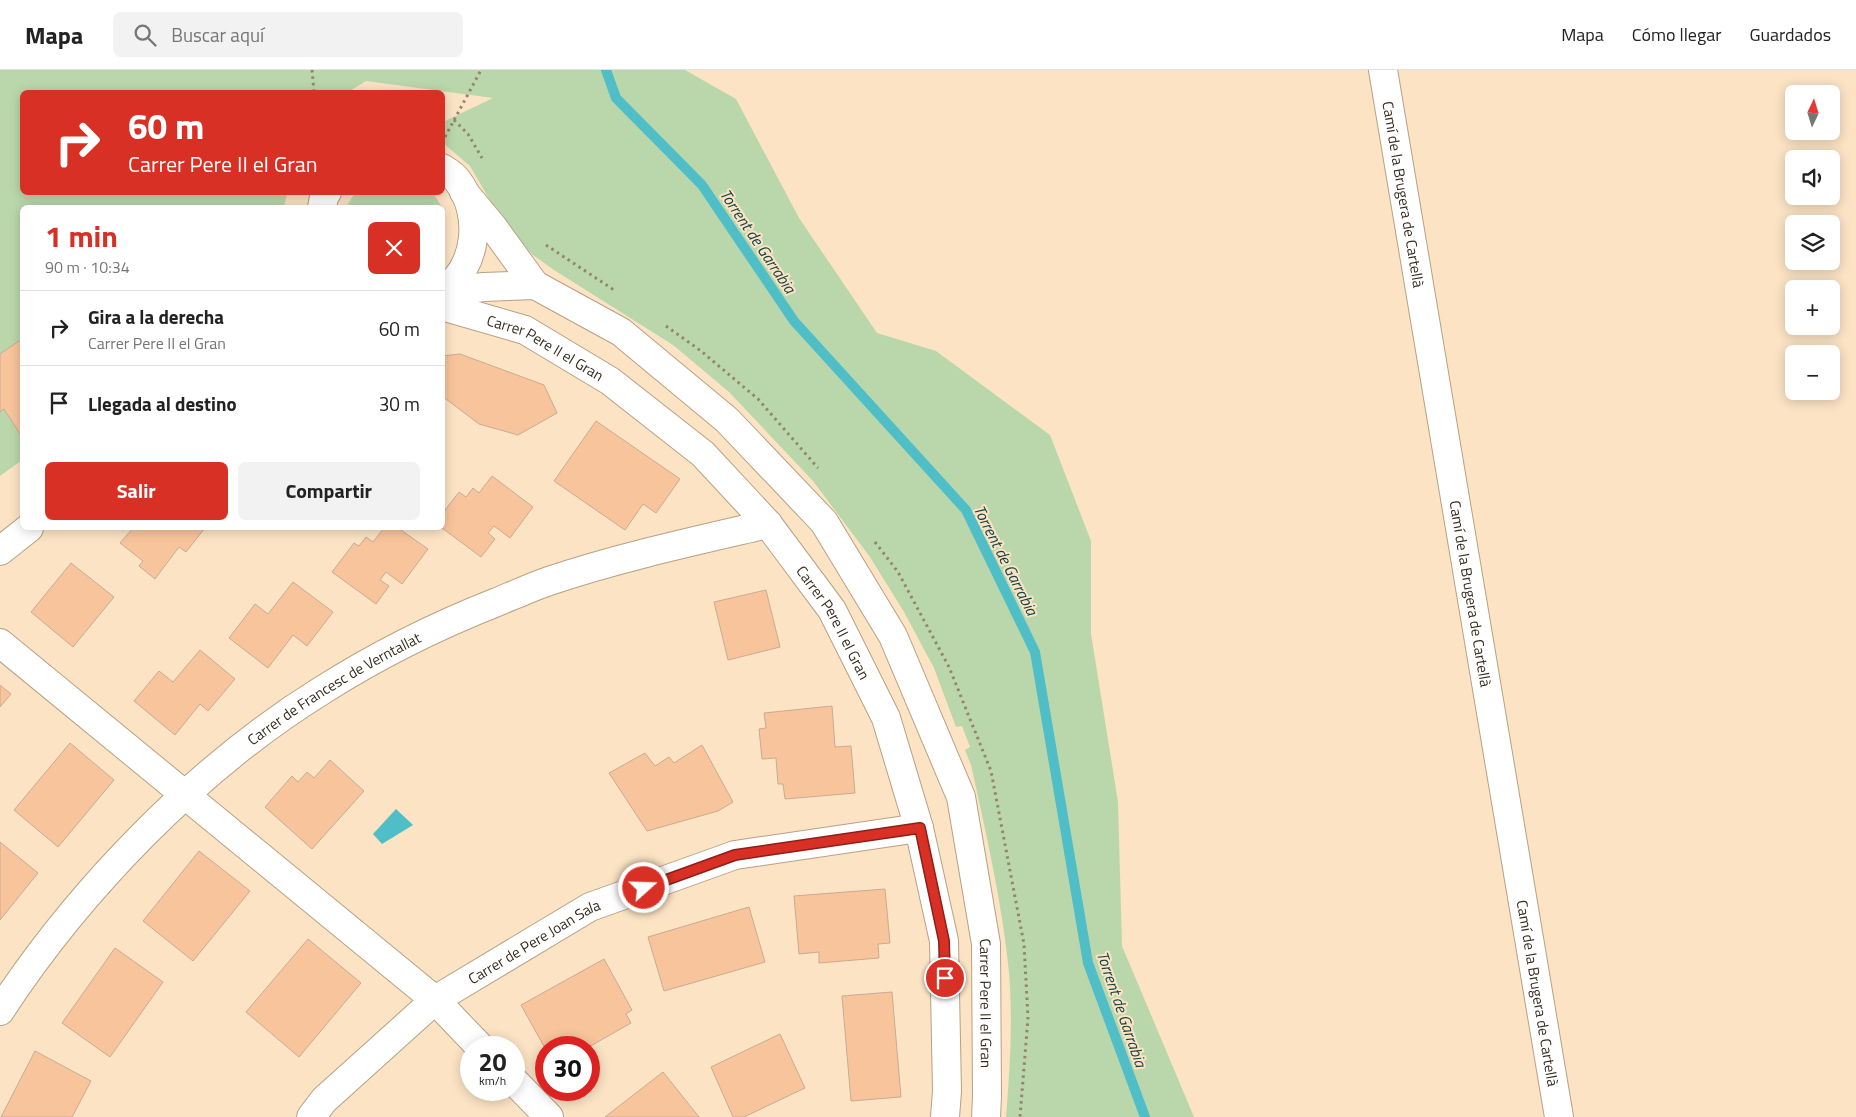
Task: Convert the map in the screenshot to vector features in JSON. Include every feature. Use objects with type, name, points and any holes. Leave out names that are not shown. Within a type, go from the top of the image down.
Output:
[{"type":"street","name":"Camí de la Brugera de Cartellà","points":[[1383,70],[1559,1117]]},
{"type":"street","name":"Carrer Pere II el Gran","points":[[445,170],[457,180],[464,192],[493,227],[535,285],[621,332],[727,420],[824,522],[893,636],[961,797],[986,944],[986,1117]]},
{"type":"street","points":[[445,290],[450,286],[466,264],[475,233],[472,206],[464,192]]},
{"type":"street","points":[[445,292],[484,287],[535,285]]},
{"type":"street","name":"Carrer Pere II el Gran","points":[[445,307],[525,330],[610,381],[703,454],[768,524],[832,610],[886,718],[920,828],[944,941],[947,1091],[945,1117]]},
{"type":"street","name":"Carrer de Francesc de Verntallat","points":[[0,1011],[18,983],[77,907],[126,854],[186,794],[249,742],[320,691],[392,649],[467,613],[548,581],[626,557],[768,524]]},
{"type":"street","points":[[0,551],[26,530]]},
{"type":"street","points":[[0,643],[435,1000],[470,1036]]},
{"type":"street","name":"Carrer de Pere Joan Sala","points":[[311,1117],[324,1100],[435,1000],[590,907],[735,855],[920,828]]},
{"type":"street","points":[[525,1092],[549,1117]]},
{"type":"path","points":[[312,70],[314,90]]},
{"type":"path","points":[[445,136],[481,70]]},
{"type":"green space","points":[[0,70],[685,70],[736,99],[799,218],[877,333],[936,351],[1050,435],[1091,541],[1091,634],[1118,802],[1122,946],[1194,1117],[1006,1117],[1010,1063],[1011,1008],[1009,972],[1002,920],[971,765],[965,750],[970,747],[962,726],[956,727],[934,668],[904,612],[870,557],[813,481],[729,392],[673,345],[554,270],[533,255],[515,237],[499,216],[470,166],[445,145],[445,121],[493,98],[445,92],[445,90],[366,81],[351,90],[20,90],[20,195],[287,195],[284,205],[20,205],[20,461],[0,476]]},
{"type":"green space","points":[[354,195],[434,195],[441,205],[347,205]]},
{"type":"water","points":[[396,809],[413,825],[382,844],[373,834]]},
{"type":"building","points":[[20,340],[20,434],[4,409],[0,412],[0,354]]},
{"type":"building","points":[[460,354],[544,385],[557,413],[518,435],[479,424],[445,398],[445,356]]},
{"type":"building","points":[[596,421],[680,479],[656,513],[643,504],[625,530],[554,481]]},
{"type":"building","points":[[492,476],[533,507],[510,538],[494,526],[488,533],[495,539],[481,557],[445,530],[445,510],[459,492],[466,497],[473,488],[479,493]]},
{"type":"building","points":[[131,530],[203,530],[186,552],[179,547],[155,579],[139,566],[143,561],[120,543]]},
{"type":"building","points":[[382,530],[401,530],[428,549],[402,584],[386,572],[380,580],[389,586],[376,604],[332,572],[354,543],[359,546],[366,537],[373,542]]},
{"type":"building","points":[[71,563],[114,597],[73,647],[31,612]]},
{"type":"building","points":[[293,582],[333,612],[307,646],[293,635],[268,668],[229,638],[255,604],[268,614]]},
{"type":"building","points":[[766,590],[780,647],[728,660],[714,602]]},
{"type":"building","points":[[200,650],[235,679],[208,711],[200,704],[175,735],[134,701],[159,671],[173,682]]},
{"type":"building","points":[[0,685],[11,694],[0,707]]},
{"type":"building","points":[[832,706],[835,747],[851,746],[855,793],[785,799],[783,784],[778,784],[776,758],[762,759],[759,729],[766,728],[764,713]]},
{"type":"building","points":[[70,743],[114,780],[58,847],[14,810]]},
{"type":"building","points":[[702,745],[733,802],[718,811],[647,831],[609,773],[645,753],[655,766],[669,757],[674,763]]},
{"type":"building","points":[[330,760],[364,791],[312,849],[265,807],[292,776],[298,782],[307,772],[314,778]]},
{"type":"building","points":[[0,842],[38,873],[0,920]]},
{"type":"building","points":[[199,851],[250,891],[193,961],[143,921]]},
{"type":"building","points":[[885,889],[890,943],[878,944],[879,958],[819,963],[819,952],[799,954],[794,896]]},
{"type":"building","points":[[749,907],[765,962],[664,991],[648,937]]},
{"type":"building","points":[[308,939],[361,983],[299,1057],[246,1012]]},
{"type":"building","points":[[115,948],[163,982],[110,1057],[62,1023]]},
{"type":"building","points":[[604,959],[632,1010],[626,1014],[631,1023],[600,1041],[600,1036],[538,1036],[521,1005]]},
{"type":"building","points":[[892,992],[901,1097],[851,1101],[842,996]]},
{"type":"building","points":[[780,1034],[805,1088],[744,1117],[733,1117],[711,1067]]},
{"type":"building","points":[[35,1051],[91,1081],[72,1117],[1,1117]]},
{"type":"building","points":[[663,1072],[699,1117],[605,1117]]},
{"type":"waterway","name":"Torrent de Garrabia","points":[[606,70],[616,98],[702,185],[794,321],[966,510],[1035,652],[1088,963],[1145,1117]]},
{"type":"route","points":[[644,888],[735,855],[920,828],[944,941],[945,978]]}]
